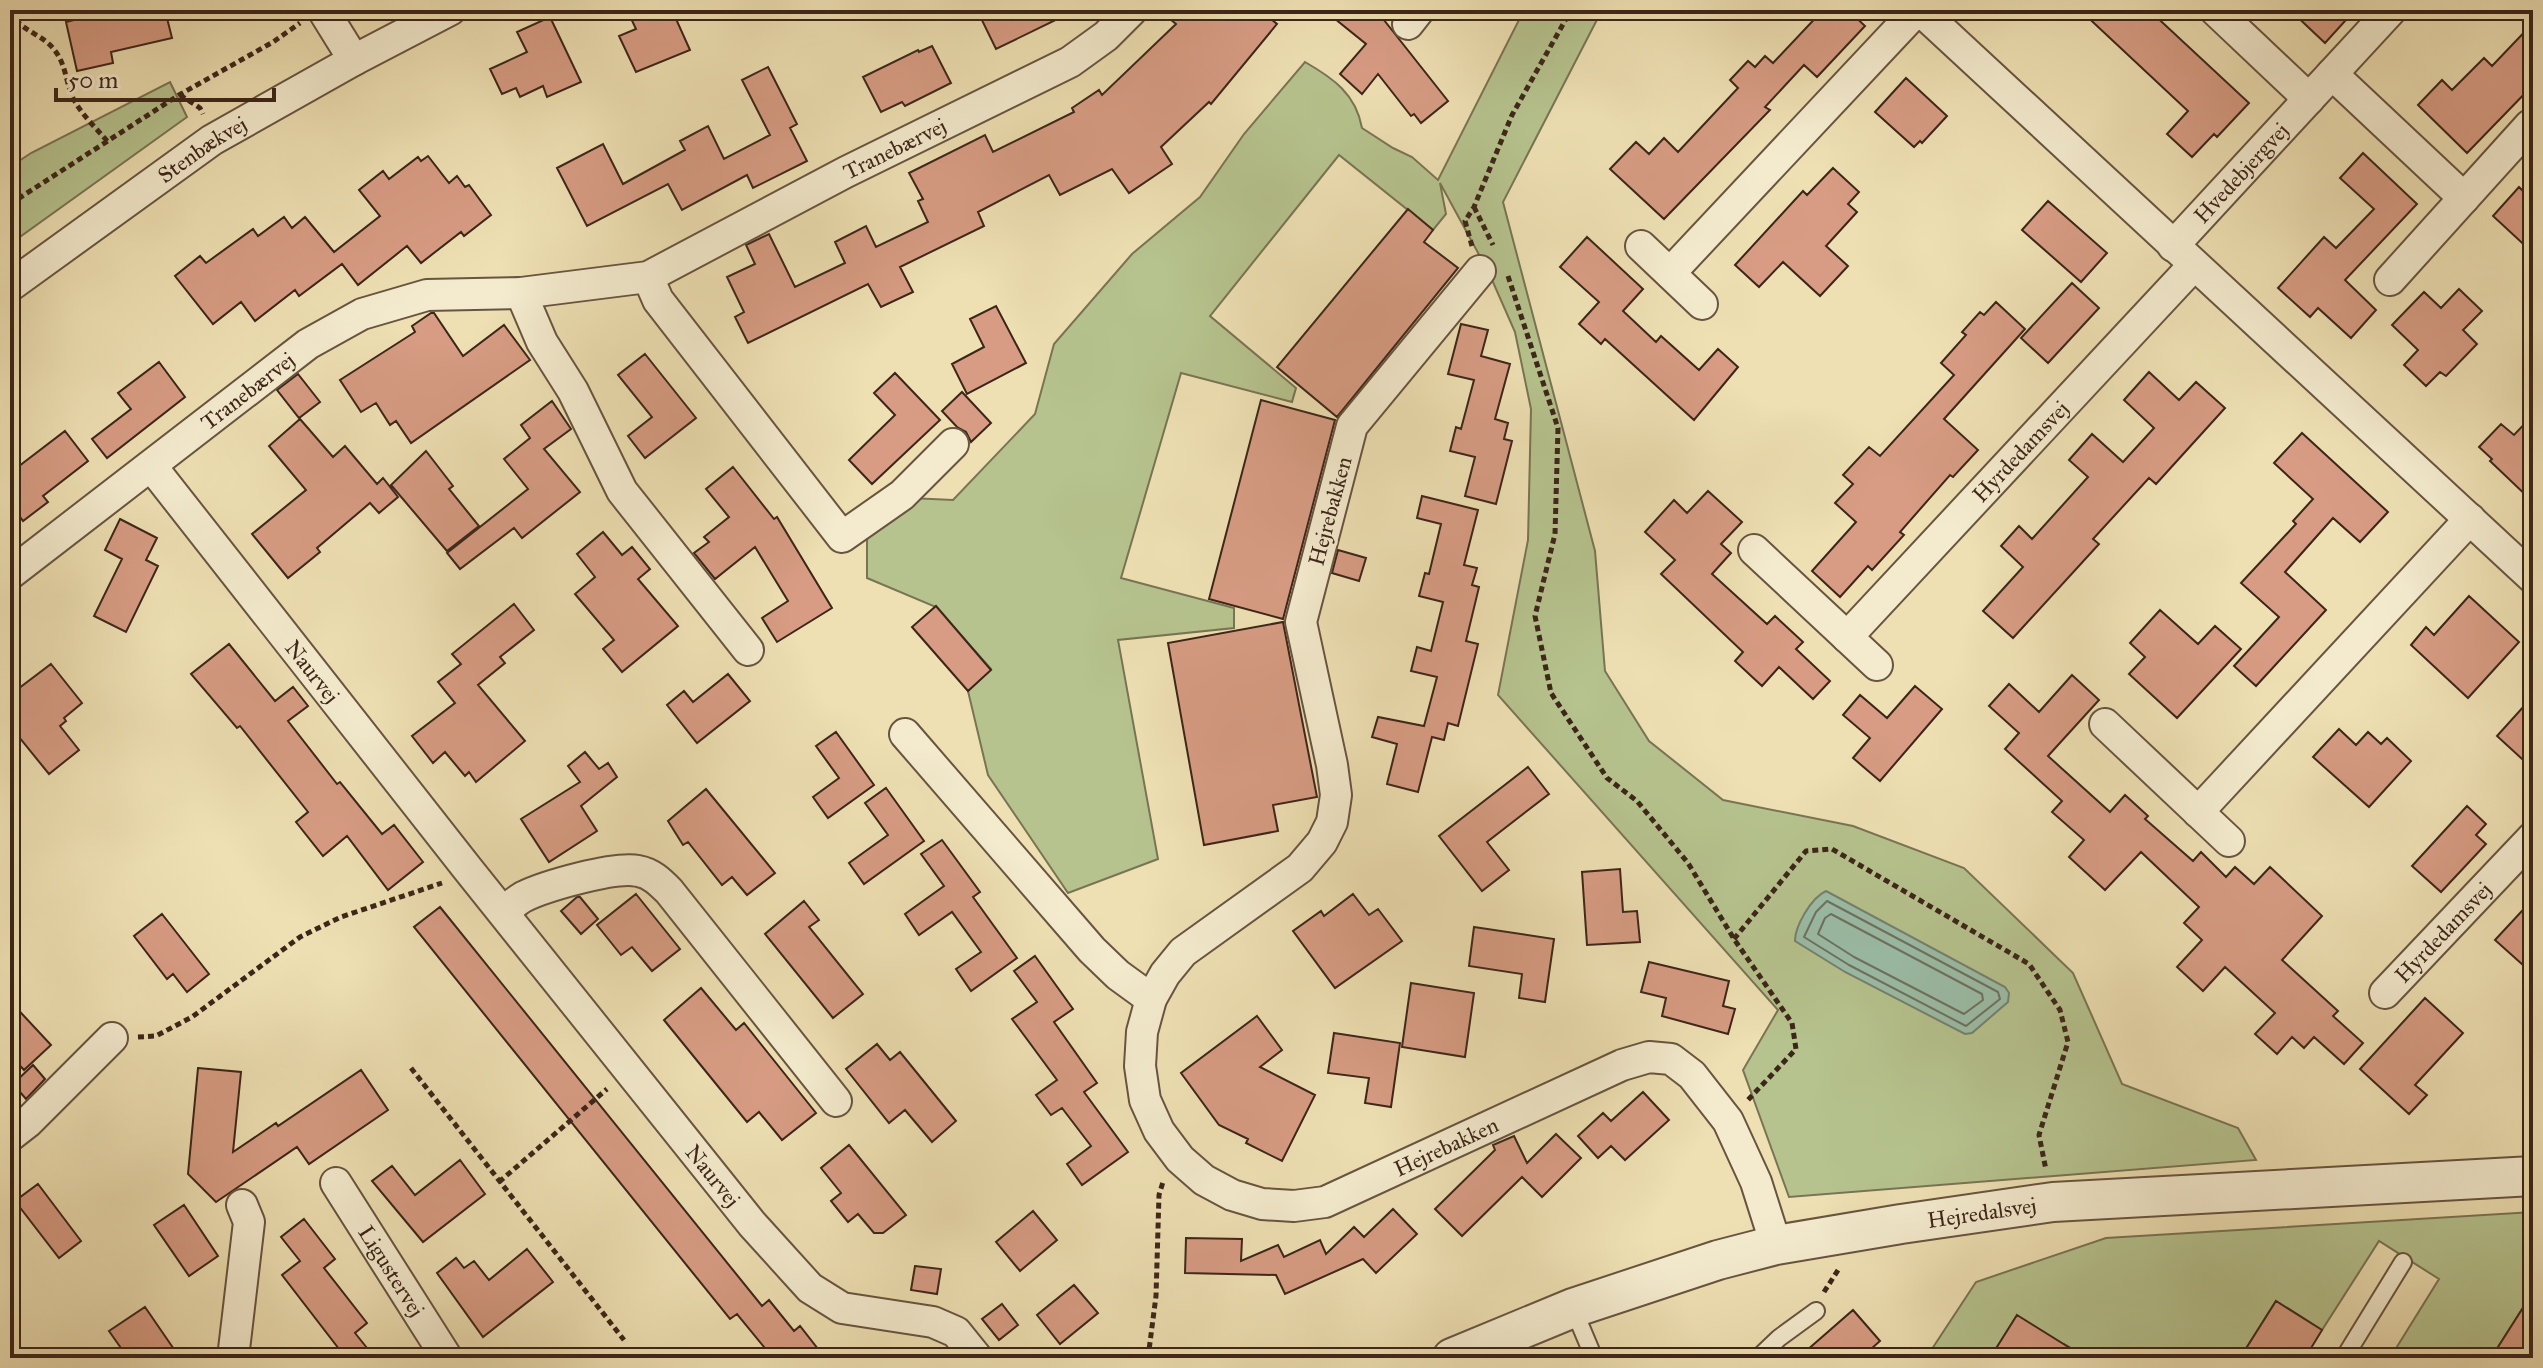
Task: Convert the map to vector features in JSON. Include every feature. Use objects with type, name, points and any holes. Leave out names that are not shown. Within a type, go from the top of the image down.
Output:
[{"type":"street","name":"Stenbækvej","points":[[10,286],[212,140],[450,10]]},
{"type":"street","name":"Tranebærvej","points":[[10,574],[308,344],[362,314],[427,295],[521,293],[648,277],[846,172],[1070,62],[1106,36],[1132,10]]},
{"type":"street","points":[[1670,273],[1918,10],[2533,578]]},
{"type":"street","points":[[2215,10],[2309,99]]},
{"type":"street","name":"Hvedebjergvej","points":[[2183,256],[2309,99],[2391,10]]},
{"type":"street","points":[[317,13],[354,60]]},
{"type":"street","points":[[2332,74],[2464,198]]},
{"type":"street","points":[[2390,280],[2530,125]]},
{"type":"street","points":[[1641,246],[1702,304]]},
{"type":"street","name":"Hyrdedamsvej","points":[[1847,637],[2183,256]]},
{"type":"street","name":"Hejrebakken","points":[[1492,262],[1352,426],[1301,622],[1332,765],[1336,795],[1332,822],[1322,842],[1300,868],[1183,952],[1165,974],[1151,999],[1142,1032],[1140,1066],[1145,1100],[1159,1131],[1180,1159],[1204,1180],[1247,1200],[1294,1206],[1325,1202],[1622,1065],[1649,1057],[1671,1059],[1692,1075],[1728,1121],[1756,1182],[1776,1245]]},
{"type":"street","points":[[648,277],[658,300],[842,537],[902,495],[953,444]]},
{"type":"street","points":[[521,293],[542,342],[573,391],[622,491],[748,650]]},
{"type":"street","name":"Naurvej","points":[[152,467],[752,1224],[810,1288],[842,1308],[933,1322],[956,1332],[977,1358]]},
{"type":"street","points":[[2198,812],[2470,519]]},
{"type":"street","points":[[1754,550],[1877,665]]},
{"type":"street","points":[[2105,724],[2229,841]]},
{"type":"street","points":[[905,734],[1092,950],[1118,975],[1151,999]]},
{"type":"street","name":"Hyrdedamsvej","points":[[2385,993],[2533,837]]},
{"type":"street","points":[[503,912],[524,897],[592,876],[638,871],[654,877],[669,891],[836,1101]]},
{"type":"street","points":[[16,1120],[112,1038]]},
{"type":"street","name":"Hejredalsvej","points":[[1452,1358],[1573,1308],[1718,1260],[1776,1245],[2053,1202],[2533,1176]]},
{"type":"street","name":"Ligustervej","points":[[336,1183],[447,1358]]},
{"type":"street","points":[[233,1358],[249,1222],[242,1205]]},
{"type":"lane","points":[[2344,1358],[2403,1262]]},
{"type":"lane","points":[[1573,1308],[1594,1358]]},
{"type":"lane","points":[[1758,1358],[1816,1311]]},
{"type":"path","points":[[1492,262],[1465,221],[1474,207],[1512,115],[1571,10]]},
{"type":"path","points":[[10,12],[17,23],[48,41],[55,50],[63,63],[75,102],[108,142]]},
{"type":"path","points":[[10,204],[179,95],[273,42],[317,13]]},
{"type":"path","points":[[1474,207],[1492,262],[1550,396],[1558,428],[1555,534],[1535,616],[1551,693],[1607,778],[1637,801],[1688,863],[1734,939],[1792,1023],[1796,1049],[1728,1121]]},
{"type":"path","points":[[1734,939],[1806,851],[1832,849],[2029,964],[2060,1010],[2068,1042],[2039,1135],[2053,1202]]},
{"type":"path","points":[[112,1038],[156,1036],[192,1017],[300,937],[341,917],[451,881],[467,868]]},
{"type":"path","points":[[411,1068],[624,1340]]},
{"type":"path","points":[[499,1182],[629,1070]]},
{"type":"path","points":[[1148,1358],[1156,1296],[1159,1195],[1165,1174],[1180,1159]]},
{"type":"path","points":[[1816,1311],[1826,1286],[1843,1263],[1837,1235]]},
{"type":"shaded area","points":[[1524,10],[1602,10],[1503,202],[1595,551],[1605,671],[1649,741],[1723,800],[1853,826],[1964,868],[2073,973],[2122,1084],[2238,1128],[2256,1160],[1789,1197],[1743,1070],[1778,1010],[1498,695],[1528,540],[1531,409],[1515,332],[1489,273],[1440,183],[1446,214],[1433,230],[1339,155],[1210,316],[1296,388],[1292,402],[1181,373],[1121,578],[1234,608],[1234,628],[1118,640],[1158,859],[1068,893],[988,775],[968,691],[991,669],[936,607],[867,578],[867,533],[910,498],[953,500],[1035,414],[1054,344],[1132,254],[1200,197],[1244,134],[1305,62],[1325,74],[1349,96],[1362,128],[1412,157],[1438,180]]},
{"type":"shaded area","points":[[170,82],[187,117],[10,244],[10,167],[31,153]]},
{"type":"shaded area","points":[[2533,1212],[2533,1292],[2491,1358],[2390,1358],[2439,1279],[2379,1241],[2322,1330],[2276,1301],[2240,1358],[2089,1358],[2064,1344],[1990,1358],[1926,1358],[1976,1282],[2106,1238]]},
{"type":"water","points":[[1826,891],[2005,987],[2009,993],[2008,1002],[1972,1033],[1965,1034],[1845,972],[1795,941],[1805,913]]},
{"type":"building","points":[[97,10],[165,10],[172,38],[111,52],[113,63],[77,71],[66,22],[98,14]]},
{"type":"building","points":[[627,10],[672,10],[690,50],[636,72],[619,36],[636,29]]},
{"type":"building","points":[[977,10],[1076,10],[996,49]]},
{"type":"building","points":[[1159,10],[1260,10],[1277,24],[1211,104],[1209,102],[1161,147],[1172,164],[1129,193],[1112,169],[1060,195],[1049,175],[978,212],[984,226],[900,267],[913,292],[881,307],[868,284],[748,343],[735,317],[744,312],[727,277],[755,264],[746,245],[769,234],[795,287],[845,263],[835,242],[866,226],[876,247],[928,222],[918,201],[923,199],[909,173],[985,135],[993,152],[1074,112],[1072,108],[1099,90],[1102,95],[1176,24]]},
{"type":"building","points":[[1324,10],[1376,10],[1448,101],[1421,123],[1414,114],[1411,116],[1378,74],[1362,94],[1340,74],[1366,44]]},
{"type":"building","points":[[1823,10],[1848,10],[1865,26],[1817,77],[1804,65],[1765,107],[1770,110],[1664,219],[1610,169],[1636,142],[1649,154],[1664,138],[1678,152],[1738,88],[1730,80],[1748,61],[1755,67],[1765,56],[1773,63]]},
{"type":"building","points":[[2080,10],[2149,10],[2249,103],[2217,137],[2214,134],[2192,157],[2167,134],[2188,111]]},
{"type":"building","points":[[2290,10],[2355,10],[2325,43]]},
{"type":"building","points":[[550,17],[581,82],[547,97],[543,86],[520,97],[516,88],[502,94],[490,69],[527,52],[517,32]]},
{"type":"building","points":[[2533,23],[2533,85],[2467,153],[2418,105],[2442,80],[2452,90],[2484,58],[2492,66]]},
{"type":"building","points":[[932,46],[951,83],[905,106],[902,102],[881,112],[863,77]]},
{"type":"building","points":[[768,67],[797,124],[790,128],[807,161],[753,188],[747,175],[682,210],[668,184],[587,226],[557,168],[603,144],[623,184],[685,150],[680,141],[708,126],[724,159],[770,135],[742,80]]},
{"type":"building","points":[[1906,78],[1947,116],[1922,143],[1920,141],[1914,147],[1875,112]]},
{"type":"building","points":[[2363,153],[2417,204],[2345,280],[2376,310],[2351,338],[2318,308],[2310,317],[2278,288],[2324,237],[2336,248],[2374,209],[2340,178]]},
{"type":"building","points":[[428,156],[449,183],[457,176],[465,187],[469,185],[491,215],[464,236],[461,232],[421,263],[407,246],[358,285],[342,264],[299,296],[295,290],[255,321],[241,302],[213,324],[175,276],[200,256],[206,263],[253,229],[258,236],[284,217],[292,228],[305,217],[334,252],[380,216],[359,190],[383,171],[389,179],[418,157],[421,161]]},
{"type":"building","points":[[1833,168],[1859,192],[1848,204],[1857,212],[1826,246],[1848,266],[1820,296],[1783,262],[1759,287],[1735,265],[1803,191],[1807,195]]},
{"type":"building","points":[[2519,187],[2533,201],[2533,253],[2493,216]]},
{"type":"building","points":[[2048,201],[2107,253],[2081,282],[2022,230]]},
{"type":"building","points":[[1408,209],[1433,230],[1424,242],[1458,268],[1337,417],[1277,367]]},
{"type":"building","points":[[1587,237],[1643,289],[1623,311],[1656,342],[1661,336],[1699,370],[1718,349],[1738,367],[1694,420],[1605,339],[1601,344],[1579,324],[1599,302],[1560,267]]},
{"type":"building","points":[[2072,283],[2099,308],[2048,363],[2021,338]]},
{"type":"building","points":[[2459,289],[2482,311],[2463,330],[2477,344],[2446,376],[2440,372],[2426,386],[2404,365],[2418,350],[2392,325],[2424,292],[2441,308]]},
{"type":"building","points":[[1996,302],[2025,329],[1944,419],[1978,450],[1953,477],[1950,475],[1900,532],[1904,535],[1872,570],[1868,566],[1840,597],[1812,571],[1856,522],[1835,503],[1853,484],[1843,475],[1869,447],[1880,456],[1954,375],[1941,363],[1966,335],[1962,332],[1980,312],[1984,315]]},
{"type":"building","points":[[996,306],[1026,363],[967,394],[952,364],[984,347],[970,319]]},
{"type":"building","points":[[434,313],[463,356],[504,325],[530,360],[411,443],[396,421],[390,425],[376,403],[361,412],[340,380],[415,332],[412,326]]},
{"type":"building","points":[[1461,324],[1488,330],[1481,356],[1510,364],[1495,419],[1508,423],[1504,439],[1512,441],[1496,504],[1465,496],[1475,457],[1450,451],[1456,427],[1461,429],[1474,380],[1448,374]]},
{"type":"building","points":[[645,354],[696,418],[645,458],[628,436],[652,417],[618,375]]},
{"type":"building","points":[[159,362],[185,397],[107,458],[92,439],[131,409],[118,393]]},
{"type":"building","points":[[2149,372],[2179,400],[2196,382],[2225,408],[2156,484],[2149,478],[2093,539],[2099,544],[2013,638],[1983,611],[2023,567],[2001,546],[2019,526],[2032,539],[2088,477],[2069,460],[2092,434],[2123,462],[2154,428],[2124,400]]},
{"type":"building","points":[[895,373],[940,420],[872,484],[849,460],[895,415],[874,393]]},
{"type":"building","points":[[298,374],[320,402],[299,418],[277,390]]},
{"type":"building","points":[[962,392],[991,423],[971,442],[966,432],[942,411]]},
{"type":"building","points":[[1261,400],[1335,420],[1283,619],[1209,599]]},
{"type":"building","points":[[552,401],[571,429],[544,449],[580,492],[522,538],[514,528],[460,569],[447,553],[528,489],[504,459],[530,438],[521,425]]},
{"type":"building","points":[[2533,415],[2533,502],[2479,447],[2501,424],[2514,435]]},
{"type":"building","points":[[300,419],[333,457],[345,446],[377,484],[383,478],[398,497],[379,513],[370,503],[317,548],[320,552],[288,578],[252,534],[306,490],[269,446]]},
{"type":"building","points":[[65,431],[88,461],[43,496],[48,502],[23,521],[10,503],[10,473]]},
{"type":"building","points":[[2302,433],[2388,512],[2360,542],[2333,518],[2285,572],[2326,610],[2256,686],[2234,666],[2279,617],[2241,583],[2296,524],[2293,521],[2313,499],[2274,463]]},
{"type":"building","points":[[426,451],[453,486],[449,489],[479,526],[447,551],[391,485]]},
{"type":"building","points":[[733,467],[774,519],[777,517],[832,608],[777,642],[762,618],[788,601],[755,547],[715,579],[694,553],[709,542],[704,537],[729,517],[706,489]]},
{"type":"building","points":[[1708,491],[1742,522],[1721,544],[1731,553],[1712,574],[1767,624],[1775,616],[1803,642],[1796,649],[1830,681],[1813,699],[1779,667],[1762,686],[1735,661],[1743,652],[1661,574],[1675,560],[1645,532],[1674,500],[1687,513]]},
{"type":"building","points":[[1422,496],[1478,510],[1464,565],[1477,568],[1472,585],[1479,587],[1466,641],[1478,644],[1458,726],[1448,723],[1444,740],[1432,737],[1418,792],[1387,784],[1397,744],[1372,737],[1378,717],[1424,726],[1437,677],[1411,671],[1417,647],[1431,651],[1443,602],[1419,596],[1425,573],[1429,574],[1441,524],[1417,518]]},
{"type":"building","points":[[120,519],[157,538],[146,560],[158,566],[126,632],[94,616],[122,559],[105,550]]},
{"type":"building","points":[[603,532],[622,555],[632,547],[650,569],[638,579],[678,626],[622,672],[603,649],[614,640],[575,594],[595,577],[577,554]]},
{"type":"building","points":[[1338,550],[1366,558],[1359,581],[1332,573]]},
{"type":"building","points":[[2469,596],[2519,642],[2468,698],[2411,645],[2426,627],[2434,635]]},
{"type":"building","points":[[514,604],[534,630],[500,657],[505,663],[478,685],[525,741],[476,782],[469,772],[465,776],[445,752],[433,763],[412,736],[455,703],[438,682],[461,664],[452,654]]},
{"type":"building","points":[[936,606],[991,670],[968,691],[912,627]]},
{"type":"building","points":[[2160,610],[2198,644],[2215,626],[2241,649],[2177,718],[2129,674],[2145,657],[2130,643]]},
{"type":"building","points":[[1283,622],[1317,797],[1273,805],[1278,831],[1204,845],[1168,643]]},
{"type":"building","points":[[229,644],[275,701],[293,687],[308,706],[288,721],[337,784],[340,782],[382,834],[394,825],[423,862],[388,890],[347,836],[323,856],[296,822],[308,812],[240,726],[237,728],[191,674]]},
{"type":"building","points":[[51,664],[82,703],[64,718],[66,721],[60,726],[79,750],[49,774],[10,726],[10,695]]},
{"type":"building","points":[[728,674],[750,701],[697,743],[667,705],[684,691],[693,702]]},
{"type":"building","points":[[2072,675],[2099,700],[2048,756],[2110,812],[2125,795],[2148,816],[2145,819],[2193,861],[2201,852],[2226,877],[2235,867],[2254,884],[2270,867],[2322,916],[2282,960],[2338,1011],[2333,1016],[2363,1043],[2344,1064],[2314,1037],[2304,1048],[2292,1037],[2277,1054],[2255,1034],[2275,1013],[2225,967],[2203,991],[2177,967],[2202,940],[2184,923],[2199,907],[2141,852],[2105,890],[2069,857],[2084,840],[2052,812],[2062,801],[2005,749],[2019,733],[1989,706],[2009,684],[2039,712]]},
{"type":"building","points":[[1915,686],[1942,709],[1880,781],[1853,758],[1870,738],[1843,715],[1860,695],[1887,718]]},
{"type":"building","points":[[2533,696],[2533,769],[2497,736]]},
{"type":"building","points":[[2339,729],[2356,745],[2368,732],[2381,744],[2387,738],[2411,761],[2369,807],[2313,757]]},
{"type":"building","points":[[836,732],[874,785],[828,818],[813,797],[839,778],[816,746]]},
{"type":"building","points":[[585,752],[599,769],[608,763],[617,777],[581,806],[597,831],[549,862],[521,819],[580,782],[568,766]]},
{"type":"building","points":[[1528,767],[1549,794],[1487,842],[1509,870],[1482,891],[1439,836]]},
{"type":"building","points":[[886,788],[924,841],[864,884],[849,863],[888,835],[865,803]]},
{"type":"building","points":[[706,789],[775,873],[747,895],[732,877],[722,885],[688,842],[683,845],[668,821]]},
{"type":"building","points":[[2467,806],[2486,824],[2476,835],[2486,844],[2441,892],[2412,866]]},
{"type":"building","points":[[942,840],[980,892],[973,897],[1017,958],[971,991],[956,969],[981,952],[952,912],[919,935],[905,914],[944,886],[921,854]]},
{"type":"building","points":[[1620,869],[1623,912],[1637,911],[1640,942],[1587,945],[1582,872]]},
{"type":"building","points":[[636,894],[680,949],[652,971],[632,947],[621,955],[597,925]]},
{"type":"building","points":[[1353,894],[1369,915],[1378,909],[1402,941],[1335,988],[1293,931],[1321,911],[1324,916]]},
{"type":"building","points":[[577,897],[598,919],[581,934],[561,911]]},
{"type":"building","points":[[2533,899],[2533,974],[2495,940]]},
{"type":"building","points":[[804,901],[819,920],[809,927],[863,994],[833,1018],[765,934]]},
{"type":"building","points":[[440,907],[762,1306],[769,1300],[794,1331],[800,1326],[825,1358],[773,1358],[737,1314],[730,1319],[414,927]]},
{"type":"building","points":[[162,914],[209,974],[187,992],[173,974],[167,979],[134,936]]},
{"type":"building","points":[[1474,927],[1554,939],[1545,1002],[1519,998],[1522,974],[1469,966]]},
{"type":"building","points":[[1035,956],[1073,1009],[1054,1022],[1097,1083],[1084,1092],[1128,1152],[1082,1185],[1067,1164],[1091,1146],[1062,1108],[1051,1115],[1036,1095],[1057,1080],[1012,1019],[1037,1002],[1014,971]]},
{"type":"building","points":[[1649,962],[1729,981],[1723,1006],[1735,1009],[1728,1034],[1662,1016],[1666,998],[1641,992]]},
{"type":"building","points":[[1411,983],[1474,993],[1465,1057],[1402,1047]]},
{"type":"building","points":[[701,988],[736,1030],[744,1023],[816,1113],[782,1140],[759,1112],[747,1122],[664,1020]]},
{"type":"building","points":[[2425,998],[2463,1033],[2415,1085],[2427,1095],[2409,1114],[2360,1069]]},
{"type":"building","points":[[10,1001],[51,1045],[24,1070],[10,1055]]},
{"type":"building","points":[[1257,1016],[1282,1050],[1260,1067],[1315,1095],[1282,1161],[1219,1125],[1181,1073]]},
{"type":"building","points":[[1334,1033],[1400,1043],[1391,1107],[1365,1103],[1369,1078],[1328,1073]]},
{"type":"building","points":[[877,1044],[890,1060],[900,1052],[956,1121],[932,1142],[905,1110],[889,1123],[846,1069]]},
{"type":"building","points":[[33,1065],[45,1079],[26,1099],[13,1084]]},
{"type":"building","points":[[198,1068],[241,1072],[233,1152],[361,1070],[388,1110],[309,1164],[297,1147],[216,1202],[188,1174]]},
{"type":"building","points":[[1643,1092],[1669,1120],[1625,1160],[1611,1146],[1598,1158],[1578,1136],[1603,1113],[1611,1121]]},
{"type":"building","points":[[1556,1134],[1581,1158],[1542,1197],[1522,1177],[1462,1236],[1435,1209],[1495,1150],[1493,1145],[1514,1136],[1527,1163]]},
{"type":"building","points":[[849,1145],[906,1215],[883,1233],[874,1233],[858,1214],[848,1222],[831,1201],[841,1193],[821,1168]]},
{"type":"building","points":[[460,1160],[485,1194],[423,1242],[372,1181],[392,1166],[415,1195]]},
{"type":"building","points":[[38,1184],[81,1241],[59,1258],[15,1201]]},
{"type":"building","points":[[184,1205],[218,1256],[189,1276],[154,1225]]},
{"type":"building","points":[[1393,1209],[1417,1234],[1376,1273],[1363,1259],[1285,1294],[1276,1275],[1185,1273],[1186,1238],[1242,1239],[1241,1261],[1278,1245],[1284,1257],[1320,1240],[1326,1254],[1354,1227],[1364,1237]]},
{"type":"building","points":[[1033,1211],[1057,1240],[1020,1271],[996,1242]]},
{"type":"building","points":[[304,1219],[335,1259],[324,1268],[367,1323],[355,1333],[375,1358],[346,1358],[282,1275],[300,1261],[281,1237]]},
{"type":"building","points":[[527,1249],[553,1282],[483,1337],[437,1273],[456,1258],[464,1268],[474,1261],[489,1280]]},
{"type":"building","points":[[915,1266],[941,1269],[937,1294],[911,1290]]},
{"type":"building","points":[[1074,1285],[1098,1313],[1060,1344],[1037,1315]]},
{"type":"building","points":[[2533,1292],[2533,1358],[2491,1358]]},
{"type":"building","points":[[2276,1301],[2322,1330],[2305,1358],[2240,1358]]},
{"type":"building","points":[[1002,1304],[1018,1325],[999,1340],[982,1319]]},
{"type":"building","points":[[145,1307],[180,1358],[128,1358],[109,1331]]},
{"type":"building","points":[[1853,1310],[1880,1341],[1861,1358],[1798,1358]]},
{"type":"building","points":[[2017,1315],[2086,1358],[1990,1358]]}]
